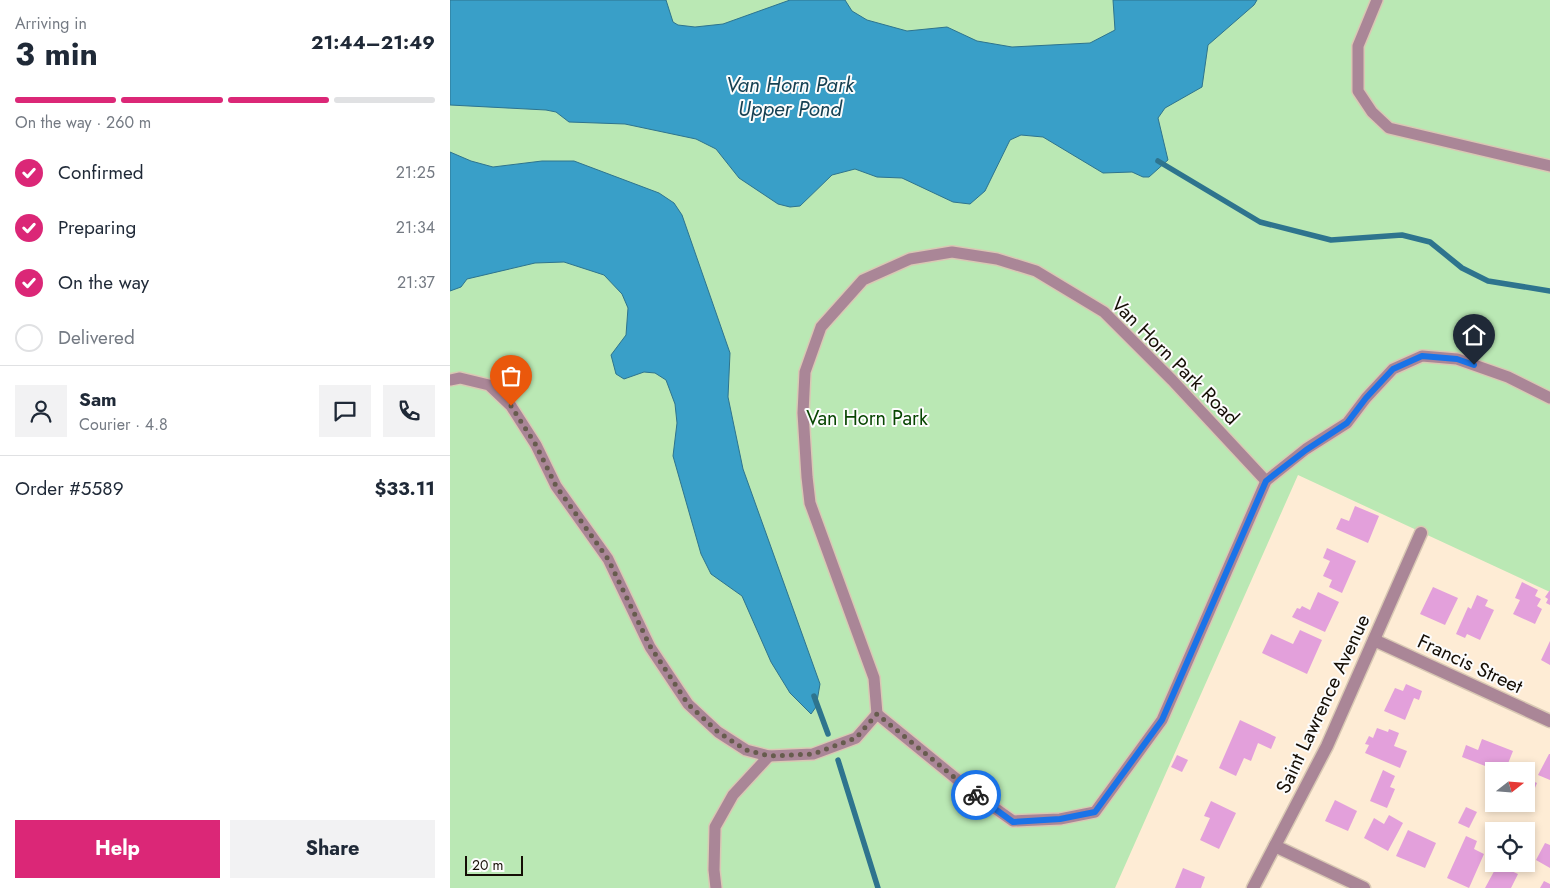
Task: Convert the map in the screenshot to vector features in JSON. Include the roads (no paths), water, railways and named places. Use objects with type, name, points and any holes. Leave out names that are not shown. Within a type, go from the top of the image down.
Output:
[{"type":"street","name":"Saint Lawrence Avenue","points":[[1253,888],[1327,746],[1421,533]]},
{"type":"street","name":"Francis Street","points":[[1374,640],[1550,721]]},
{"type":"street","points":[[1275,846],[1364,888]]},
{"type":"lane","points":[[1377,0],[1358,46],[1358,91],[1372,112],[1389,128],[1550,166]]},
{"type":"lane","name":"Van Horn Park Road","points":[[877,714],[874,678],[810,503],[803,412],[805,372],[821,328],[863,280],[910,259],[952,252],[997,259],[1036,271],[1104,312],[1172,380],[1266,481]]},
{"type":"lane","points":[[450,380],[460,378],[489,385],[511,406],[536,445],[556,486],[608,559],[650,646],[688,704],[718,732],[746,750],[769,756],[813,754],[856,738],[877,714],[975,794],[1013,822],[1060,819],[1095,812],[1162,720],[1266,481],[1306,450],[1347,423],[1366,398],[1393,369],[1422,356],[1457,359],[1508,377],[1550,398]]},
{"type":"lane","points":[[716,888],[714,870],[715,828],[733,795],[769,756]]},
{"type":"water","name":"Van Horn Park Upper Pond","points":[[450,0],[666,0],[673,22],[678,25],[695,27],[723,24],[790,0],[845,0],[852,11],[867,20],[907,31],[947,27],[977,41],[1012,47],[1090,43],[1115,30],[1113,0],[1257,0],[1254,5],[1208,45],[1202,87],[1165,108],[1158,118],[1168,160],[1149,177],[1143,177],[1132,172],[1103,173],[1043,137],[1021,135],[1010,140],[985,191],[970,204],[953,202],[902,178],[877,177],[855,169],[832,175],[800,206],[790,207],[778,204],[739,178],[716,149],[696,139],[625,124],[569,122],[556,112],[546,110],[450,105]]},
{"type":"water","points":[[450,152],[471,161],[493,167],[542,161],[574,161],[659,193],[674,203],[682,215],[730,353],[728,397],[743,469],[820,684],[816,707],[811,714],[790,693],[771,662],[742,596],[711,574],[701,554],[673,456],[677,423],[675,404],[666,380],[655,373],[644,372],[624,379],[616,374],[611,355],[626,335],[628,308],[622,294],[604,275],[564,262],[535,263],[467,279],[461,287],[450,291]]},
{"type":"waterway","points":[[1158,161],[1260,222],[1331,240],[1402,235],[1430,242],[1462,268],[1488,281],[1550,291]]},
{"type":"waterway","points":[[814,696],[828,734]]},
{"type":"waterway","points":[[838,760],[878,888]]},
{"type":"park label","name":"Van Horn Park","points":[[867,418]]}]
